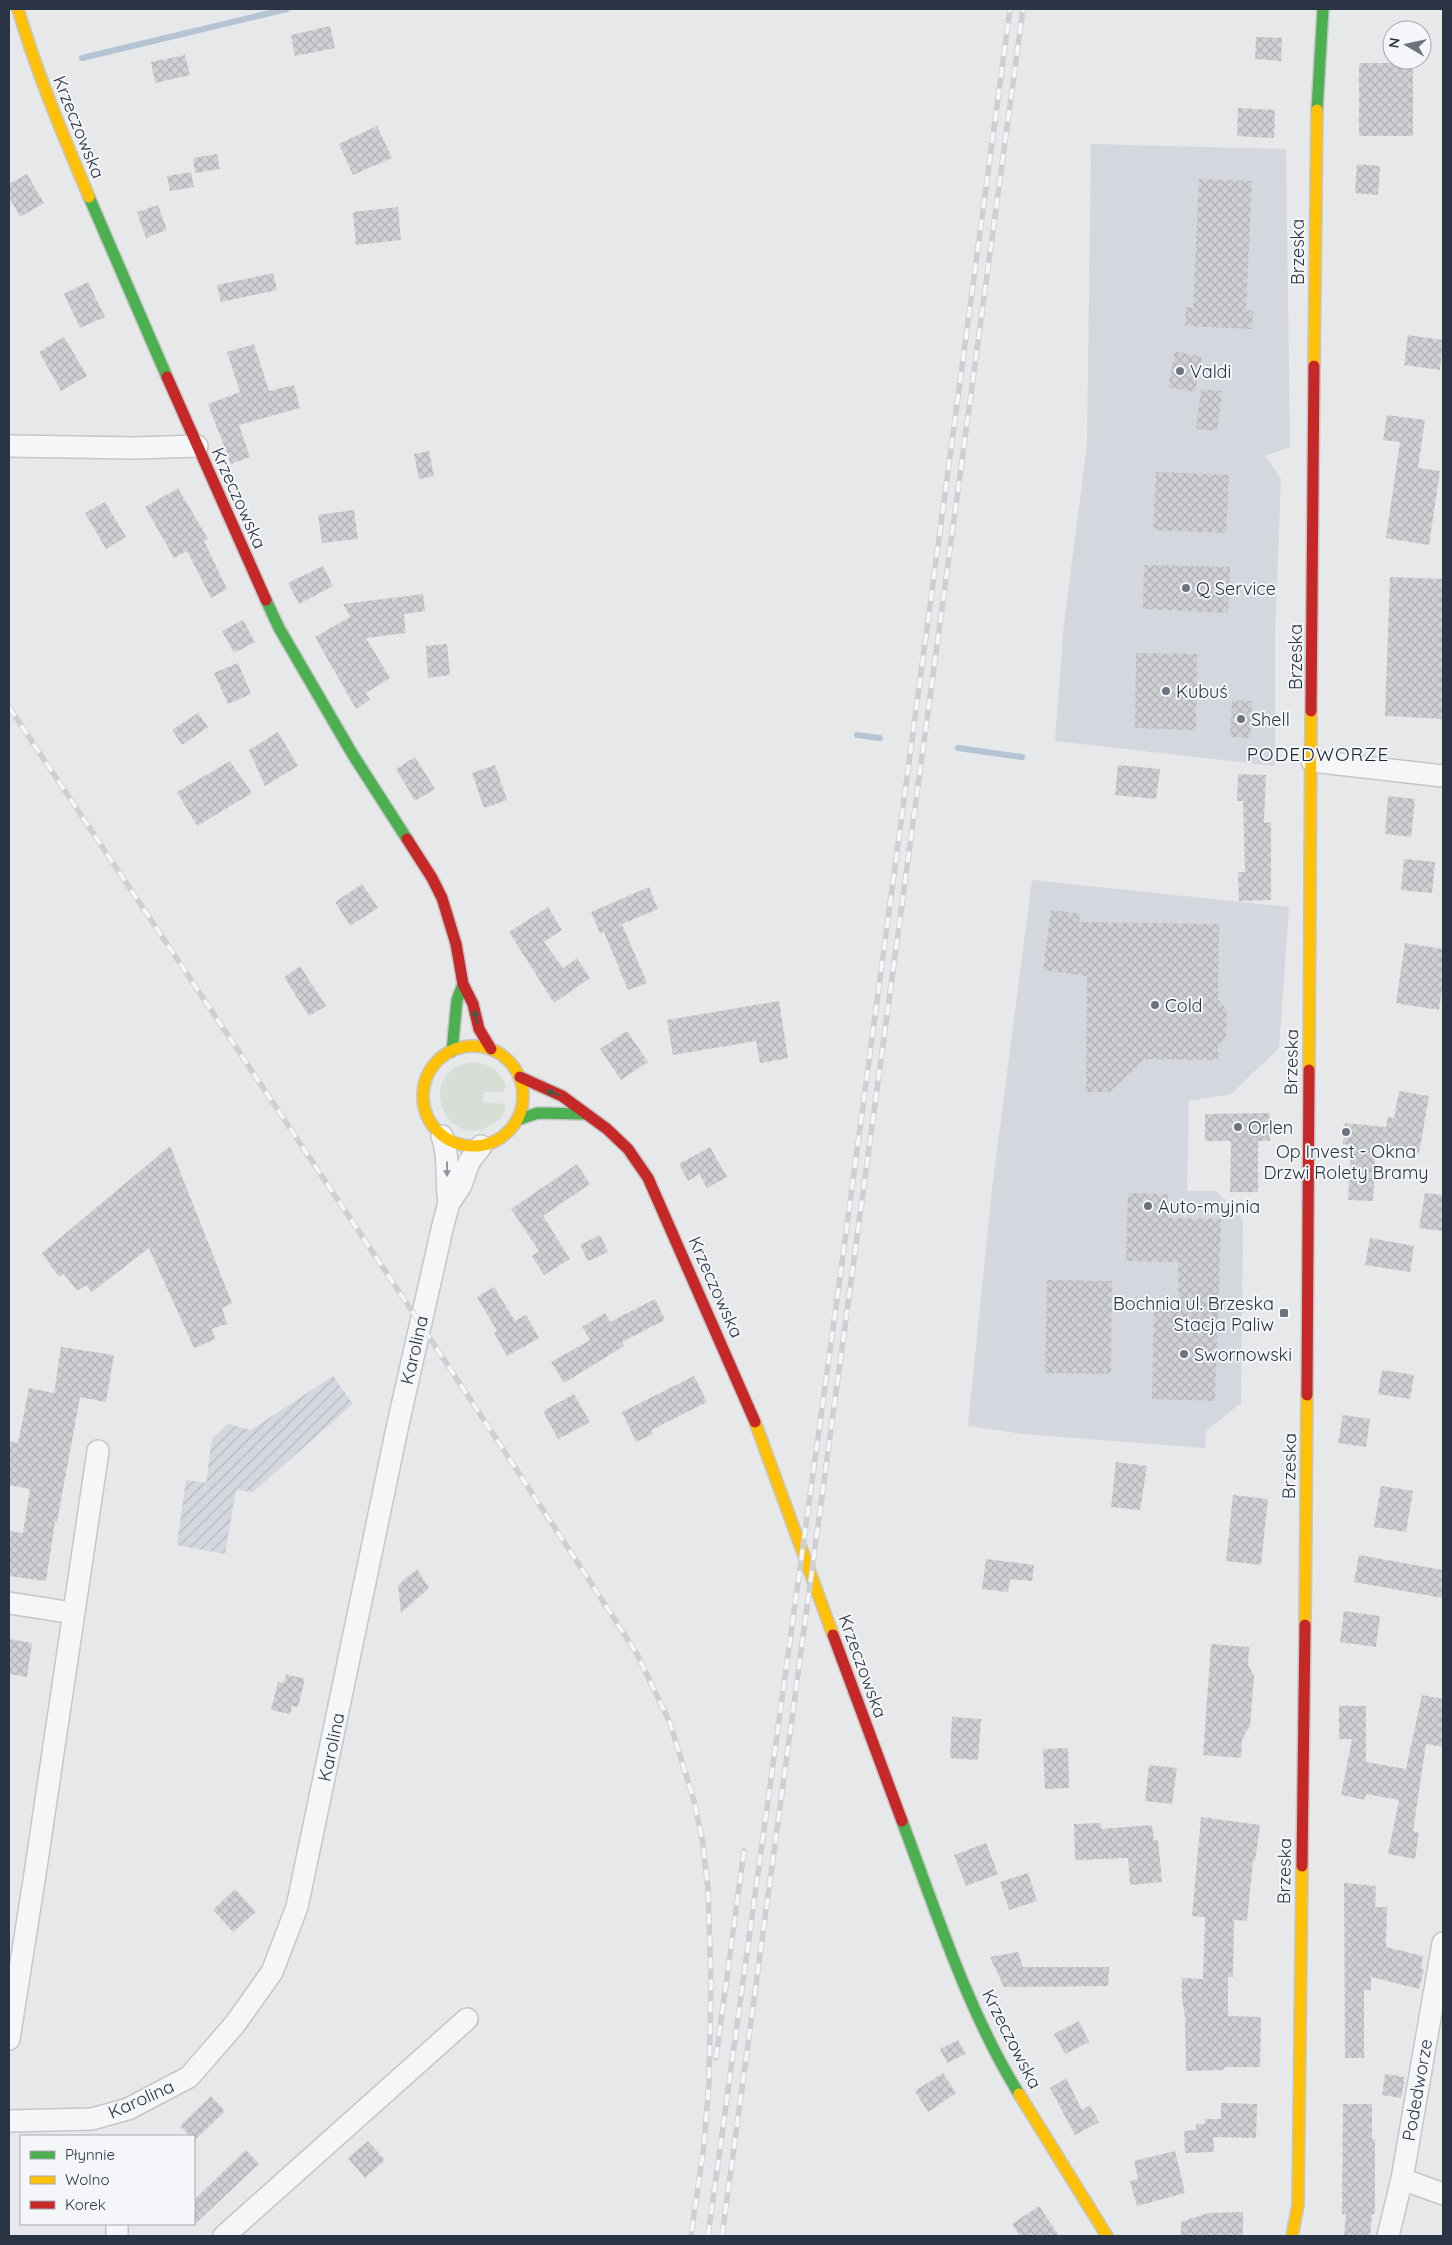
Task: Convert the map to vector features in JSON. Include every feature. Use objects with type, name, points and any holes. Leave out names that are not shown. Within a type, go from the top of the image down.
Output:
[{"type":"main road","name":"Krzeczowska","points":[[18,9],[30,51],[53,113],[197,446],[279,628],[353,755],[432,878],[442,898],[456,944],[463,984],[472,1004],[479,1029],[491,1049]]},
{"type":"main road","name":"Brzeska","points":[[1292,2236],[1298,2205],[1312,762],[1315,142],[1323,9]]},
{"type":"main road","name":"Krzeczowska","points":[[452,1050],[457,1000],[463,984]]},
{"type":"main road","points":[[471,1046],[491,1049],[508,1060],[520,1077],[524,1098],[517,1120],[502,1138],[481,1146],[458,1144],[442,1136],[431,1124],[426,1113],[423,1090],[426,1080],[436,1063],[452,1050],[471,1046]]},
{"type":"main road","name":"Krzeczowska","points":[[520,1077],[537,1088],[560,1095],[584,1114],[605,1127],[624,1143],[644,1171],[749,1405],[876,1754],[957,1966],[1003,2068],[1107,2236]]},
{"type":"main road","points":[[517,1120],[538,1113],[584,1114]]},
{"type":"main road","name":"Brzeska","points":[[1298,2205],[1304,2224]]},
{"type":"street","points":[[9,446],[135,448],[197,446]]},
{"type":"street","points":[[1312,762],[1443,776]]},
{"type":"street","name":"Karolina","points":[[442,1136],[446,1146],[449,1202]]},
{"type":"street","name":"Karolina","points":[[9,2121],[95,2128],[128,2108],[189,2077],[235,2024],[272,1972],[297,1907],[399,1418],[449,1202],[460,1185],[469,1162],[481,1146]]},
{"type":"street","points":[[9,2039],[36,1874],[98,1451]]},
{"type":"street","points":[[9,1603],[73,1613]]},
{"type":"street","name":"Podedworze","points":[[1388,2236],[1402,2179],[1443,1943]]},
{"type":"street","points":[[224,2236],[467,2019]]},
{"type":"street","points":[[1402,2179],[1443,2194]]},
{"type":"shaded area","points":[[1091,144],[1286,149],[1290,447],[1265,456],[1281,479],[1275,636],[1275,766],[1055,741],[1064,624],[1087,444]]},
{"type":"shaded area","points":[[1032,880],[1289,907],[1279,1048],[1231,1094],[1189,1101],[1187,1191],[1216,1191],[1243,1219],[1241,1403],[1206,1431],[1205,1448],[1023,1434],[968,1426],[992,1189]]},
{"type":"shaded area","points":[[475,1062],[485,1065],[498,1073],[506,1087],[503,1092],[484,1092],[483,1102],[505,1104],[505,1110],[494,1123],[477,1130],[462,1129],[450,1120],[442,1108],[440,1093],[444,1079],[455,1068]]},
{"type":"shaded area","points":[[333,1376],[353,1404],[253,1492],[236,1490],[225,1554],[177,1545],[186,1480],[206,1483],[212,1439],[228,1424],[251,1430]]},
{"type":"building","points":[[330,26],[335,48],[295,56],[291,35]]},
{"type":"building","points":[[1256,37],[1282,38],[1281,61],[1255,59]]},
{"type":"building","points":[[185,55],[190,75],[155,83],[151,62]]},
{"type":"building","points":[[1359,63],[1382,63],[1382,70],[1413,70],[1413,136],[1359,136]]},
{"type":"building","points":[[1238,108],[1275,110],[1274,138],[1237,136]]},
{"type":"building","points":[[377,126],[392,158],[353,175],[339,144]]},
{"type":"building","points":[[217,154],[220,169],[195,173],[193,158]]},
{"type":"building","points":[[1357,164],[1380,166],[1378,195],[1355,193]]},
{"type":"building","points":[[191,172],[194,187],[170,191],[167,176]]},
{"type":"building","points":[[27,174],[44,203],[20,217],[9,197],[9,184]]},
{"type":"building","points":[[1199,179],[1252,181],[1246,310],[1253,311],[1252,329],[1185,326],[1186,307],[1193,308]]},
{"type":"building","points":[[158,205],[167,230],[146,238],[137,212]]},
{"type":"building","points":[[398,207],[401,240],[356,245],[353,212]]},
{"type":"building","points":[[273,273],[277,290],[221,302],[217,285]]},
{"type":"building","points":[[88,282],[105,317],[80,328],[64,294]]},
{"type":"building","points":[[1408,335],[1443,340],[1440,370],[1404,365]]},
{"type":"building","points":[[64,337],[87,376],[61,391],[39,352]]},
{"type":"building","points":[[254,344],[269,391],[294,385],[300,408],[239,425],[250,457],[231,464],[208,404],[240,392],[227,352]]},
{"type":"building","name":"Valdi","points":[[1175,351],[1202,357],[1195,392],[1168,387]]},
{"type":"building","points":[[1201,389],[1222,391],[1217,431],[1196,429]]},
{"type":"building","points":[[1387,415],[1425,420],[1418,468],[1440,471],[1429,545],[1386,538],[1400,442],[1383,440]]},
{"type":"building","points":[[429,451],[434,476],[419,479],[414,454]]},
{"type":"building","points":[[1156,472],[1229,475],[1226,533],[1153,530]]},
{"type":"building","points":[[178,488],[208,539],[204,541],[227,589],[211,598],[187,551],[174,558],[145,507]]},
{"type":"building","points":[[105,502],[126,537],[106,549],[85,513]]},
{"type":"building","points":[[354,510],[358,539],[322,543],[318,515]]},
{"type":"building","name":"Q Service","points":[[1144,565],[1230,567],[1228,613],[1143,609]]},
{"type":"building","points":[[323,566],[333,586],[299,604],[288,583]]},
{"type":"building","points":[[1390,577],[1443,579],[1443,719],[1385,716]]},
{"type":"building","points":[[423,594],[425,611],[404,614],[406,633],[366,638],[390,678],[366,693],[370,700],[356,709],[315,637],[350,617],[343,604]]},
{"type":"building","points":[[243,620],[255,642],[234,653],[222,631]]},
{"type":"building","points":[[447,644],[450,675],[428,678],[426,646]]},
{"type":"building","name":"Kubuś","points":[[1136,653],[1197,654],[1196,730],[1135,728]]},
{"type":"building","points":[[238,663],[251,694],[228,704],[214,673]]},
{"type":"building","name":"Shell","points":[[1232,700],[1252,701],[1250,738],[1230,737]]},
{"type":"building","points":[[198,713],[208,727],[182,745],[172,730]]},
{"type":"building","points":[[278,732],[298,766],[265,786],[249,750]]},
{"type":"building","points":[[415,757],[435,789],[415,801],[396,769]]},
{"type":"building","points":[[230,761],[252,793],[197,826],[177,792]]},
{"type":"building","points":[[495,765],[507,800],[484,808],[472,773]]},
{"type":"building","points":[[1118,765],[1160,769],[1156,799],[1115,795]]},
{"type":"building","points":[[1238,774],[1266,775],[1264,823],[1271,822],[1271,900],[1239,901],[1238,872],[1245,872],[1243,801],[1237,801]]},
{"type":"building","points":[[1388,796],[1415,799],[1411,837],[1385,834]]},
{"type":"building","points":[[1404,859],[1435,862],[1432,893],[1401,890]]},
{"type":"building","points":[[362,884],[378,908],[350,926],[335,902]]},
{"type":"building","points":[[649,887],[658,909],[622,924],[647,983],[628,990],[604,932],[600,933],[591,912]]},
{"type":"building","points":[[548,907],[562,930],[544,942],[563,968],[577,958],[590,978],[554,1003],[509,932]]},
{"type":"building","name":"Cold","points":[[1051,910],[1081,914],[1079,922],[1219,924],[1218,999],[1227,1010],[1226,1036],[1218,1046],[1218,1060],[1145,1059],[1110,1092],[1086,1092],[1087,976],[1043,970]]},
{"type":"building","points":[[1405,943],[1443,949],[1443,982],[1439,1010],[1396,1003]]},
{"type":"building","points":[[300,966],[326,1006],[309,1016],[284,977]]},
{"type":"building","points":[[779,1001],[788,1058],[760,1063],[756,1041],[673,1055],[667,1020]]},
{"type":"building","points":[[627,1031],[648,1062],[621,1080],[600,1049]]},
{"type":"building","points":[[1399,1091],[1429,1096],[1419,1153],[1376,1144],[1373,1201],[1348,1200],[1351,1145],[1343,1144],[1345,1123],[1386,1127],[1388,1117],[1394,1118]]},
{"type":"building","points":[[1270,1113],[1270,1141],[1258,1141],[1258,1192],[1230,1192],[1231,1141],[1205,1141],[1205,1114]]},
{"type":"building","points":[[170,1146],[232,1303],[222,1308],[227,1324],[211,1329],[216,1339],[194,1348],[149,1248],[92,1292],[86,1285],[77,1291],[64,1274],[59,1277],[42,1253]]},
{"type":"building","points":[[710,1147],[727,1177],[707,1188],[699,1174],[688,1181],[679,1164]]},
{"type":"building","points":[[577,1164],[590,1184],[543,1216],[570,1259],[544,1275],[532,1256],[539,1251],[511,1209]]},
{"type":"building","points":[[1128,1193],[1168,1194],[1168,1218],[1221,1219],[1215,1401],[1152,1399],[1154,1307],[1179,1307],[1178,1262],[1126,1261]]},
{"type":"building","points":[[1425,1193],[1443,1195],[1443,1231],[1419,1228]]},
{"type":"building","points":[[600,1235],[608,1252],[588,1261],[580,1245]]},
{"type":"building","points":[[1370,1238],[1414,1246],[1410,1272],[1365,1265]]},
{"type":"building","points":[[1047,1280],[1112,1281],[1111,1374],[1045,1373]]},
{"type":"building","points":[[494,1287],[515,1321],[526,1315],[539,1338],[507,1356],[494,1333],[497,1331],[477,1297]]},
{"type":"building","points":[[655,1299],[665,1320],[622,1342],[624,1346],[564,1383],[551,1362],[590,1340],[582,1327],[605,1313],[610,1322]]},
{"type":"building","points":[[61,1347],[114,1355],[106,1402],[80,1397],[57,1522],[55,1522],[46,1581],[9,1576],[9,1531],[23,1533],[30,1489],[9,1485],[9,1441],[18,1443],[29,1388],[54,1393]]},
{"type":"building","points":[[1382,1370],[1414,1375],[1410,1399],[1378,1394]]},
{"type":"building","points":[[694,1376],[707,1402],[651,1430],[653,1434],[636,1442],[622,1412]]},
{"type":"building","points":[[574,1394],[590,1422],[558,1439],[543,1411]]},
{"type":"building","points":[[1343,1415],[1370,1419],[1366,1447],[1338,1443]]},
{"type":"building","points":[[1116,1462],[1147,1466],[1140,1510],[1111,1507]]},
{"type":"building","points":[[1381,1486],[1413,1491],[1406,1532],[1374,1527]]},
{"type":"building","points":[[1233,1495],[1268,1499],[1261,1565],[1226,1561]]},
{"type":"building","points":[[1359,1555],[1443,1570],[1443,1598],[1354,1582]]},
{"type":"building","points":[[986,1559],[1034,1565],[1032,1581],[1010,1579],[1008,1592],[982,1589]]},
{"type":"building","points":[[417,1569],[429,1588],[401,1613],[398,1585]]},
{"type":"building","points":[[1344,1611],[1380,1616],[1376,1647],[1340,1642]]},
{"type":"building","points":[[9,1639],[32,1643],[27,1677],[9,1674]]},
{"type":"building","points":[[1211,1644],[1249,1647],[1248,1665],[1254,1676],[1250,1726],[1242,1739],[1241,1758],[1203,1755]]},
{"type":"building","points":[[286,1674],[305,1679],[298,1707],[292,1706],[290,1714],[271,1710],[278,1682],[284,1683]]},
{"type":"building","points":[[1422,1695],[1443,1699],[1443,1747],[1426,1744],[1413,1831],[1419,1833],[1415,1859],[1388,1854],[1399,1800],[1366,1794],[1365,1800],[1341,1795],[1352,1739],[1339,1739],[1339,1706],[1366,1706],[1366,1762],[1406,1769]]},
{"type":"building","points":[[952,1717],[981,1719],[978,1760],[950,1758]]},
{"type":"building","points":[[1068,1748],[1069,1788],[1045,1789],[1043,1749]]},
{"type":"building","points":[[1149,1765],[1177,1768],[1172,1804],[1145,1801]]},
{"type":"building","points":[[1201,1817],[1260,1825],[1255,1861],[1253,1861],[1247,1921],[1234,1920],[1233,1977],[1228,1977],[1228,2016],[1261,2017],[1260,2067],[1224,2067],[1224,2070],[1186,2071],[1182,1978],[1203,1979],[1205,1917],[1192,1916]]},
{"type":"building","points":[[1101,1823],[1101,1829],[1152,1825],[1154,1840],[1158,1840],[1162,1882],[1130,1885],[1128,1858],[1075,1860],[1074,1824]]},
{"type":"building","points":[[986,1843],[998,1874],[966,1886],[954,1855]]},
{"type":"building","points":[[1028,1873],[1037,1901],[1009,1910],[1000,1882]]},
{"type":"building","points":[[1344,1883],[1376,1886],[1375,1907],[1387,1907],[1386,1947],[1423,1956],[1421,1969],[1424,1969],[1419,1989],[1371,1977],[1371,1990],[1364,1990],[1364,2058],[1345,2058]]},
{"type":"building","points":[[235,1889],[256,1912],[233,1932],[213,1910]]},
{"type":"building","points":[[1018,1952],[1023,1967],[1109,1967],[1108,1986],[1004,1987],[990,1957]]},
{"type":"building","points":[[1079,2021],[1089,2042],[1065,2054],[1054,2034]]},
{"type":"building","points":[[958,2040],[966,2054],[947,2063],[940,2049]]},
{"type":"building","points":[[943,2073],[956,2093],[928,2112],[915,2091]]},
{"type":"building","points":[[1385,2074],[1405,2077],[1401,2098],[1382,2095]]},
{"type":"building","points":[[1066,2078],[1082,2110],[1090,2105],[1099,2122],[1075,2135],[1050,2088]]},
{"type":"building","points":[[211,2096],[225,2111],[195,2140],[195,2135],[189,2135],[180,2126]]},
{"type":"building","points":[[1221,2103],[1257,2104],[1256,2138],[1213,2137],[1214,2152],[1185,2153],[1184,2131],[1196,2130],[1196,2124],[1205,2124],[1205,2119],[1221,2119]]},
{"type":"building","points":[[1343,2104],[1372,2104],[1372,2139],[1375,2139],[1375,2214],[1372,2214],[1370,2236],[1344,2236],[1346,2214],[1342,2214]]},
{"type":"building","points":[[368,2141],[385,2160],[365,2178],[348,2158]]},
{"type":"building","points":[[246,2150],[259,2164],[195,2224],[195,2199]]},
{"type":"building","points":[[1175,2151],[1185,2193],[1137,2206],[1130,2181],[1138,2179],[1134,2161]]},
{"type":"building","points":[[1039,2206],[1059,2236],[1020,2236],[1012,2224]]},
{"type":"building","points":[[1243,2212],[1243,2236],[1181,2236],[1181,2222],[1208,2213]]},
{"type":"waterway","points":[[82,58],[287,9]]},
{"type":"waterway","points":[[857,735],[880,738]]},
{"type":"waterway","points":[[958,748],[1022,757]]},
{"type":"railway","points":[[708,2236],[836,1307],[1010,9]]},
{"type":"railway","points":[[722,2236],[1023,9]]},
{"type":"railway","points":[[9,707],[595,1589],[637,1654],[670,1723],[694,1801],[703,1844],[708,1889],[711,1980],[709,2082],[704,2145],[691,2236]]},
{"type":"railway","points":[[716,2058],[744,1851]]},
{"type":"traffic: fast","points":[[1317,110],[1323,9]]},
{"type":"traffic: fast","points":[[89,197],[167,377]]},
{"type":"traffic: fast","points":[[266,600],[279,628],[353,755],[407,839]]},
{"type":"traffic: fast","points":[[452,1051],[457,1000],[463,984]]},
{"type":"traffic: fast","points":[[517,1120],[538,1113],[584,1114]]},
{"type":"traffic: fast","points":[[902,1821],[954,1960],[984,2029],[1019,2094]]},
{"type":"traffic: slow","points":[[18,9],[42,81],[89,197]]},
{"type":"traffic: slow","points":[[1314,366],[1317,110]]},
{"type":"traffic: slow","points":[[1309,1070],[1311,711]]},
{"type":"traffic: slow","points":[[473,1046],[483,1047],[501,1054],[515,1068],[522,1086],[523,1096],[522,1106],[515,1124],[501,1138],[483,1145],[473,1146],[463,1145],[445,1138],[431,1124],[424,1106],[423,1096],[424,1086],[431,1068],[445,1054],[463,1047],[473,1046]]},
{"type":"traffic: slow","points":[[1305,1625],[1307,1395]]},
{"type":"traffic: slow","points":[[755,1422],[833,1635]]},
{"type":"traffic: slow","points":[[1292,2236],[1298,2205],[1302,1866]]},
{"type":"traffic: slow","points":[[1019,2094],[1107,2236]]},
{"type":"traffic: jam","points":[[1311,711],[1314,366]]},
{"type":"traffic: jam","points":[[167,377],[266,600]]},
{"type":"traffic: jam","points":[[407,839],[432,878],[442,898],[456,944],[463,984],[473,1004],[479,1029],[491,1049]]},
{"type":"traffic: jam","points":[[1307,1395],[1309,1070]]},
{"type":"traffic: jam","points":[[520,1077],[562,1096],[607,1129],[628,1149],[648,1178],[755,1422]]},
{"type":"traffic: jam","points":[[1302,1866],[1305,1625]]},
{"type":"traffic: jam","points":[[833,1635],[902,1821]]},
{"type":"place","name":"Valdi","points":[[1180,371]]},
{"type":"place","name":"Q Service","points":[[1186,588]]},
{"type":"place","name":"Kubuś","points":[[1166,691]]},
{"type":"place","name":"Shell","points":[[1241,719]]},
{"type":"place","name":"Cold","points":[[1155,1005]]},
{"type":"place","name":"Orlen","points":[[1238,1127]]},
{"type":"place","name":"Op Invest - Okna Drzwi Rolety Bramy","points":[[1346,1132]]},
{"type":"place","name":"Auto-myjnia","points":[[1148,1206]]},
{"type":"place","name":"Bochnia ul. Brzeska Stacja Paliw","points":[[1284,1313]]},
{"type":"place","name":"Swornowski","points":[[1184,1354]]},
{"type":"district","name":"PODEDWORZE","points":[[1318,754]]}]
